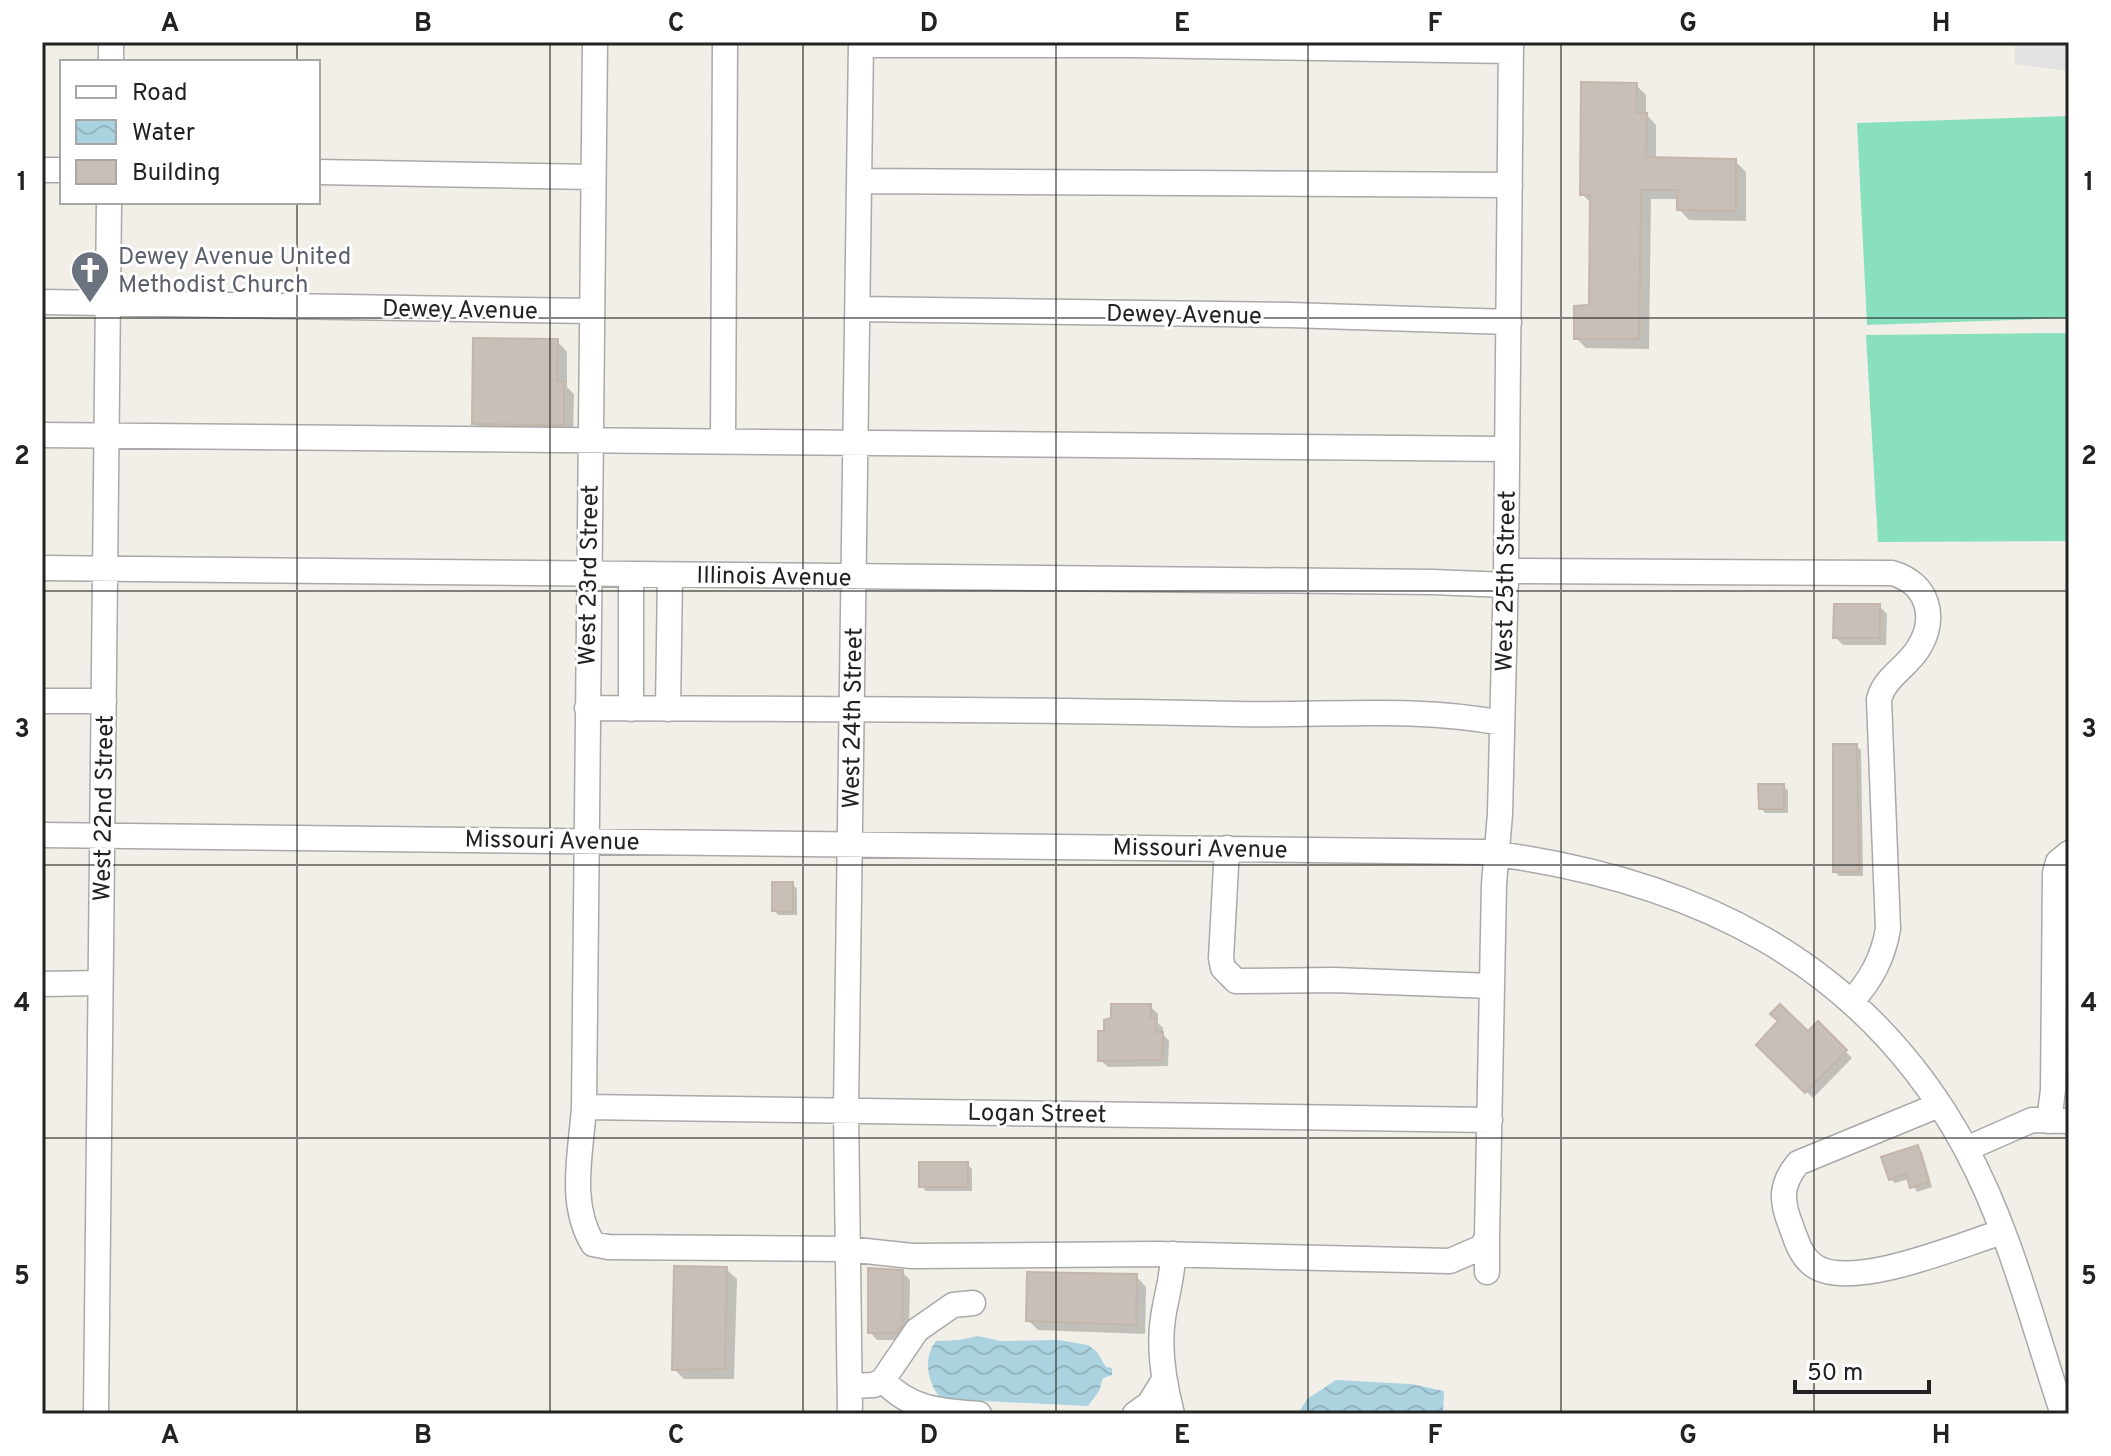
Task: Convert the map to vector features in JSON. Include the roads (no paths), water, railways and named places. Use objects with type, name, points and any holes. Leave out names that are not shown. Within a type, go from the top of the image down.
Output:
[{"type":"street","name":"West 23rd Street","points":[[595,42],[584,1107],[577,1195],[584,1228],[593,1244],[608,1247],[847,1249]]},
{"type":"street","points":[[723,440],[725,42]]},
{"type":"street","points":[[861,44],[1511,46]]},
{"type":"street","name":"West 24th Street","points":[[850,1414],[846,1110],[861,44]]},
{"type":"street","name":"West 25th Street","points":[[1487,1272],[1492,986],[1506,578],[1511,46]]},
{"type":"street","points":[[320,172],[593,177]]},
{"type":"street","points":[[860,181],[1510,185]]},
{"type":"street","name":"West 22nd Street","points":[[96,1414],[109,204]]},
{"type":"street","name":"Dewey Avenue","points":[[42,302],[591,311]]},
{"type":"street","name":"Dewey Avenue","points":[[858,309],[1290,315],[1509,322]]},
{"type":"street","points":[[42,435],[1507,449]]},
{"type":"street","name":"Illinois Avenue","points":[[42,568],[1433,582],[1506,578],[1892,573],[1906,577],[1926,599],[1926,633],[1918,651],[1883,685],[1879,699],[1872,781],[1888,929],[1876,969],[1851,1002]]},
{"type":"street","points":[[631,574],[631,709]]},
{"type":"street","points":[[668,709],[670,575]]},
{"type":"street","points":[[42,701],[104,701]]},
{"type":"street","points":[[587,708],[1406,713],[1459,714],[1502,723]]},
{"type":"street","name":"Missouri Avenue","points":[[42,835],[851,843],[1496,854],[1558,864],[1623,880],[1725,916],[1807,966],[1851,1002],[1915,1071],[1966,1149],[2002,1232],[2063,1414]]},
{"type":"street","points":[[1227,848],[1221,958],[1223,968],[1236,981],[1334,980],[1492,986]]},
{"type":"street","points":[[1966,1149],[2032,1120],[2059,1121],[2053,1090],[2055,873],[2058,862],[2069,853]]},
{"type":"street","points":[[42,984],[100,983]]},
{"type":"street","points":[[1939,1105],[1798,1163],[1787,1176],[1783,1191],[1787,1216],[1801,1254],[1815,1267],[1831,1273],[1856,1274],[1884,1270],[2002,1232]]},
{"type":"street","name":"Logan Street","points":[[584,1107],[1490,1120]]},
{"type":"street","points":[[847,1249],[912,1256],[1173,1254],[1450,1261],[1482,1247],[1487,1237]]},
{"type":"street","points":[[1172,1414],[1164,1380],[1162,1321],[1173,1254]]},
{"type":"street","points":[[850,1386],[874,1385],[883,1380],[917,1330],[953,1305],[973,1303]]},
{"type":"street","points":[[883,1380],[897,1395],[916,1404],[944,1411],[979,1414]]},
{"type":"street","points":[[1135,1414],[1149,1404],[1164,1380]]},
{"type":"water","points":[[978,1336],[1001,1341],[1059,1340],[1088,1345],[1097,1352],[1106,1367],[1112,1368],[1112,1375],[1103,1378],[1099,1391],[1088,1406],[941,1399],[928,1371],[929,1355],[936,1341]]},
{"type":"water","points":[[1336,1380],[1411,1384],[1444,1391],[1443,1414],[1298,1414],[1307,1399]]},
{"type":"place","name":"Dewey Avenue United Methodist Church","points":[[90,304]]}]
